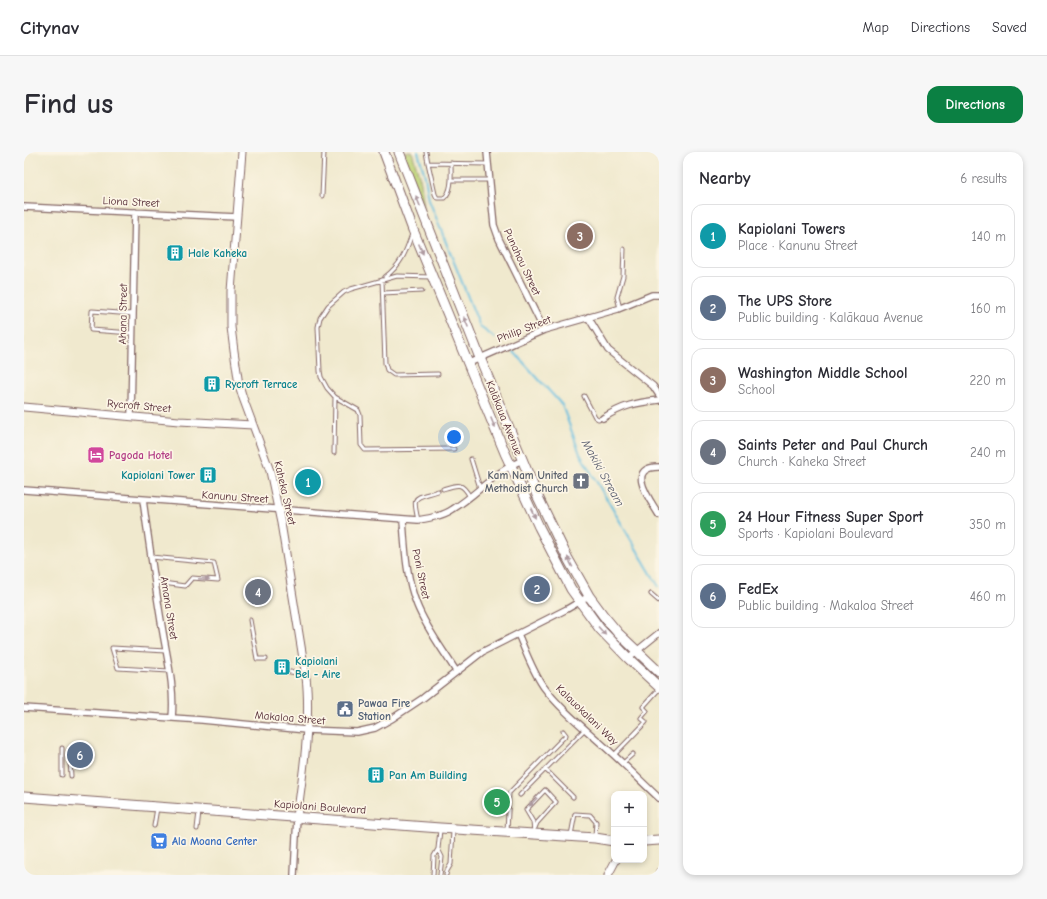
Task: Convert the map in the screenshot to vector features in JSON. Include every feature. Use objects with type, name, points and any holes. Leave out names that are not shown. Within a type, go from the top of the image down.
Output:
[{"type":"main road","name":"Kalākaua Avenue","points":[[381,152],[385,156],[413,230],[434,277],[510,465],[539,527],[571,589],[600,629],[659,688]]},
{"type":"main road","name":"Kalākaua Avenue","points":[[399,152],[480,358],[537,495],[570,562],[589,596],[618,633],[659,672]]},
{"type":"main road","name":"Kapiolani Boulevard","points":[[24,797],[454,829],[507,832],[534,831],[595,838],[611,841]]},
{"type":"main road","points":[[647,841],[659,840]]},
{"type":"street","name":"Kaheka Street","points":[[242,152],[231,291],[232,335],[239,385],[270,471],[306,674],[306,730],[297,817]]},
{"type":"street","name":"Punahou Street","points":[[487,152],[494,225],[498,239],[544,330]]},
{"type":"street","name":"Liona Street","points":[[24,207],[237,217]]},
{"type":"street","name":"Ahana Street","points":[[131,416],[135,212]]},
{"type":"street","name":"Philip Street","points":[[469,363],[544,330],[620,308],[652,295],[659,295]]},
{"type":"street","points":[[588,318],[608,350],[653,386],[659,395]]},
{"type":"street","points":[[603,418],[628,405],[659,400]]},
{"type":"street","name":"Rycroft Street","points":[[24,407],[253,426]]},
{"type":"street","name":"Kanunu Street","points":[[24,490],[418,520],[436,516],[452,510],[510,465],[523,460]]},
{"type":"street","points":[[659,467],[649,468],[642,474],[641,480],[642,486],[659,515]]},
{"type":"street","name":"Amana Street","points":[[144,500],[151,557],[170,671],[173,696],[172,718]]},
{"type":"street","name":"Poni Street","points":[[403,520],[407,564],[417,605],[432,633],[456,671]]},
{"type":"street","name":"Makaloa Street","points":[[24,708],[172,718],[306,730],[357,732],[375,728],[393,718],[423,698],[482,652],[589,596]]},
{"type":"street","points":[[628,658],[659,633]]},
{"type":"street","name":"Kalauokalani Way","points":[[518,634],[534,670],[543,686],[553,698],[659,798]]},
{"type":"street","points":[[294,875],[297,817]]},
{"type":"street","points":[[608,875],[614,863]]},
{"type":"lane","points":[[322,196],[324,152]]},
{"type":"lane","points":[[426,152],[437,198],[446,197],[452,180],[450,163]]},
{"type":"lane","points":[[428,163],[488,164]]},
{"type":"lane","points":[[452,180],[490,180]]},
{"type":"lane","points":[[382,280],[390,274],[406,253],[413,230]]},
{"type":"lane","points":[[620,308],[617,297],[623,276],[624,249]]},
{"type":"lane","points":[[434,277],[402,275],[344,292],[328,306],[320,318],[318,327],[320,371],[324,383],[335,397],[345,404],[356,408],[360,412],[361,445],[365,450],[454,448]]},
{"type":"lane","points":[[382,280],[385,363],[387,370],[394,375],[438,374]]},
{"type":"lane","points":[[383,293],[422,291]]},
{"type":"lane","points":[[132,333],[91,330],[92,311],[133,314]]},
{"type":"lane","points":[[584,396],[595,417],[598,419],[603,418]]},
{"type":"lane","points":[[334,453],[335,397]]},
{"type":"lane","points":[[471,459],[480,488]]},
{"type":"lane","points":[[443,489],[461,485],[466,489],[470,497]]},
{"type":"lane","points":[[418,520],[414,504],[415,500],[418,497],[438,491]]},
{"type":"lane","points":[[151,557],[214,563],[218,580],[192,578],[185,586],[155,582]]},
{"type":"lane","points":[[651,594],[659,601]]},
{"type":"lane","points":[[250,620],[257,659],[266,659]]},
{"type":"lane","points":[[166,651],[112,648],[118,668],[170,671]]},
{"type":"lane","points":[[290,672],[306,674]]},
{"type":"lane","points":[[614,755],[646,722],[641,718],[647,711],[643,707],[659,688]]},
{"type":"lane","points":[[520,795],[585,729]]},
{"type":"lane","points":[[507,832],[509,793],[566,735],[563,731]]},
{"type":"lane","points":[[62,748],[62,775]]},
{"type":"lane","points":[[623,763],[633,754]]},
{"type":"lane","points":[[70,761],[71,776]]},
{"type":"lane","points":[[546,769],[573,797]]},
{"type":"lane","points":[[545,790],[556,802],[537,823],[534,831],[533,822],[526,810],[545,790]]},
{"type":"lane","points":[[154,826],[157,807]]},
{"type":"lane","points":[[197,829],[199,810]]},
{"type":"lane","points":[[571,836],[575,814],[590,814],[596,822],[595,838]]},
{"type":"lane","points":[[433,875],[434,856],[438,849],[440,828]]},
{"type":"lane","points":[[446,875],[451,864],[454,829]]},
{"type":"lane","points":[[438,849],[442,857],[440,875]]},
{"type":"green space","points":[[404,152],[412,152],[421,182],[424,209],[410,172]]},
{"type":"waterway","name":"Makiki Stream","points":[[418,152],[425,176],[429,200],[480,327],[495,338]]},
{"type":"waterway","name":"Makiki Stream","points":[[514,352],[562,405],[580,454],[659,587]]},
{"type":"place","name":"Washington Middle School","points":[[580,236]]},
{"type":"place","name":"Hale Kaheka","points":[[175,253]]},
{"type":"place","name":"Rycroft Terrace","points":[[212,384]]},
{"type":"place","name":"Pagoda Hotel","points":[[96,455]]},
{"type":"place","name":"Kapiolani Tower","points":[[208,475]]},
{"type":"place","name":"Kam Nam United Methodist Church","points":[[581,481]]},
{"type":"place","name":"Kapiolani Towers","points":[[308,482]]},
{"type":"place","name":"The UPS Store","points":[[537,589]]},
{"type":"place","name":"Saints Peter and Paul Church","points":[[258,592]]},
{"type":"place","name":"Kapiolani Bel - Aire","points":[[282,667]]},
{"type":"place","name":"Pawaa Fire Station","points":[[345,709]]},
{"type":"place","name":"FedEx","points":[[80,755]]},
{"type":"place","name":"Pan Am Building","points":[[376,775]]},
{"type":"place","name":"24 Hour Fitness Super Sport","points":[[497,802]]},
{"type":"place","name":"Ala Moana Center","points":[[159,841]]}]
